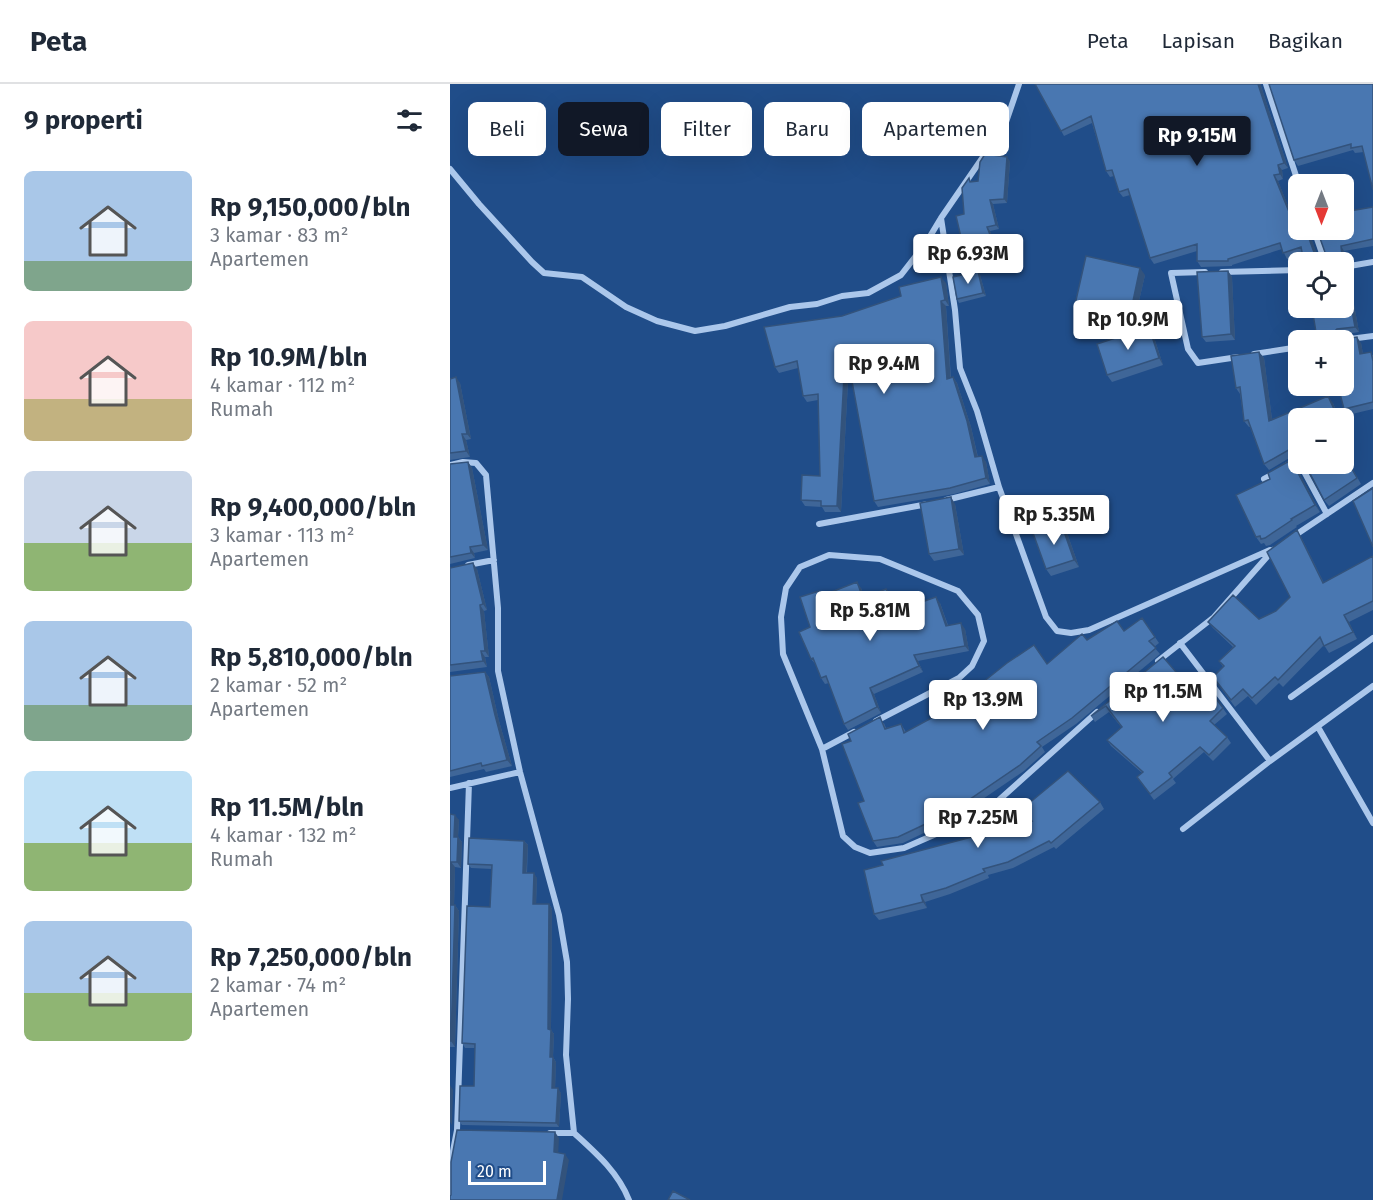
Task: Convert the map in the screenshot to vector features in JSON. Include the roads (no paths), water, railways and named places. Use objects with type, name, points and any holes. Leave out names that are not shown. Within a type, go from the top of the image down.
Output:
[{"type":"street","points":[[450,169],[478,204],[544,273],[582,277],[626,307],[657,321],[695,331],[725,326],[790,307],[817,304],[842,296],[868,293],[901,275],[926,243],[1005,125],[1019,84]]},
{"type":"street","points":[[1266,84],[1295,174]]},
{"type":"street","points":[[941,218],[955,310],[960,368],[977,411],[999,487],[1046,617],[1057,631],[1071,633],[1089,630],[1274,549]]},
{"type":"street","points":[[1354,265],[1373,262]]},
{"type":"street","points":[[1288,270],[1171,273],[1188,349],[1198,363],[1288,349]]},
{"type":"street","points":[[1354,338],[1373,336]]},
{"type":"street","points":[[450,465],[462,462],[476,463],[486,475],[498,608],[498,671],[520,772],[559,915],[567,962],[566,1055],[574,1133]]},
{"type":"street","points":[[1263,479],[1288,466]]},
{"type":"street","points":[[1306,474],[1327,514]]},
{"type":"street","points":[[1291,537],[1373,483]]},
{"type":"street","points":[[944,501],[999,487]]},
{"type":"street","points":[[819,524],[933,503]]},
{"type":"street","points":[[1156,663],[1214,617],[1274,549],[1282,543]]},
{"type":"street","points":[[822,749],[959,678],[972,666],[984,641],[978,615],[958,591],[880,559],[829,555],[800,567],[786,588],[781,617],[783,654],[822,749],[843,836],[855,847],[870,853],[904,848],[943,831],[999,800],[1107,704]]},
{"type":"street","points":[[461,567],[494,560]]},
{"type":"street","points":[[1291,697],[1373,638]]},
{"type":"street","points":[[1180,643],[1270,761]]},
{"type":"street","points":[[488,672],[498,671]]},
{"type":"street","points":[[1183,829],[1270,761],[1373,686]]},
{"type":"street","points":[[1318,727],[1373,823]]},
{"type":"street","points":[[450,788],[520,772]]},
{"type":"street","points":[[450,1200],[469,783]]},
{"type":"street","points":[[453,1130],[469,1131]]},
{"type":"street","points":[[538,1132],[574,1133],[610,1168],[623,1185],[629,1200]]}]
